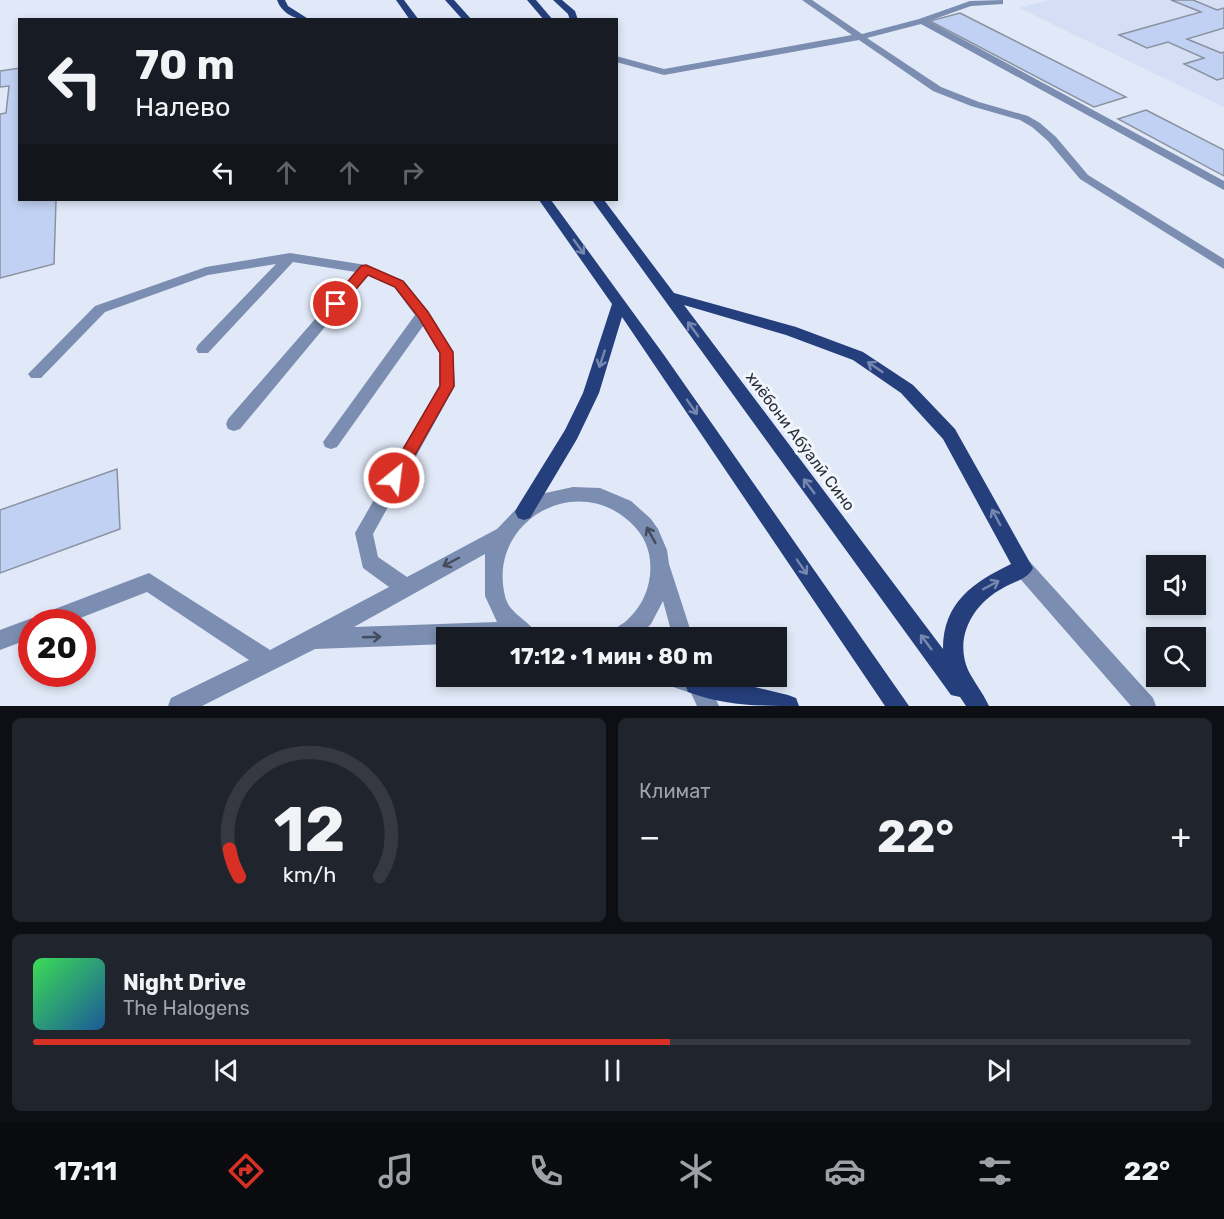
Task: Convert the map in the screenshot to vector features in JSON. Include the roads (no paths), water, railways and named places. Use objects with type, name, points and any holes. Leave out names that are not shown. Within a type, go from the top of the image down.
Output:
[{"type":"main road","points":[[281,0],[284,8],[302,18]]},
{"type":"main road","points":[[400,0],[414,18]]},
{"type":"main road","points":[[449,0],[466,18]]},
{"type":"main road","points":[[531,0],[547,18]]},
{"type":"main road","points":[[557,0],[572,13],[573,18]]},
{"type":"main road","points":[[546,201],[898,706]]},
{"type":"main road","name":"хиёбони Абӯалӣ Сино","points":[[599,201],[973,706]]},
{"type":"main road","points":[[669,296],[791,331],[858,356],[907,389],[949,434],[1023,568],[982,589],[960,611],[954,631],[954,654],[960,676],[978,706]]},
{"type":"main road","points":[[524,512],[571,434],[591,393],[619,303]]},
{"type":"main road","points":[[720,687],[788,706]]},
{"type":"street","points":[[806,0],[937,88],[975,104],[1024,118],[1036,125],[1052,139],[1083,177],[1224,265]]},
{"type":"street","points":[[618,60],[664,72],[859,37],[922,21],[966,2],[1000,2]]},
{"type":"street","points":[[922,21],[1224,186]]},
{"type":"street","points":[[203,349],[290,257]]},
{"type":"street","points":[[36,374],[100,309],[206,272],[290,257],[366,269],[399,284],[447,352],[447,386],[364,533],[370,562],[405,587]]},
{"type":"street","points":[[234,424],[366,269]]},
{"type":"street","points":[[332,442],[423,315]]},
{"type":"street","points":[[179,706],[313,639],[503,535],[524,512],[546,500],[570,494],[595,495],[610,500],[638,516],[652,535],[661,558],[680,627]]},
{"type":"street","points":[[503,535],[491,567],[496,601],[517,627]]},
{"type":"street","points":[[634,627],[650,610],[660,585],[661,558]]},
{"type":"street","points":[[1023,568],[1145,706]]},
{"type":"street","points":[[79,609],[149,582],[269,661]]},
{"type":"street","points":[[0,640],[18,633]]},
{"type":"street","points":[[313,639],[436,636]]},
{"type":"street","points":[[698,687],[708,706]]}]
